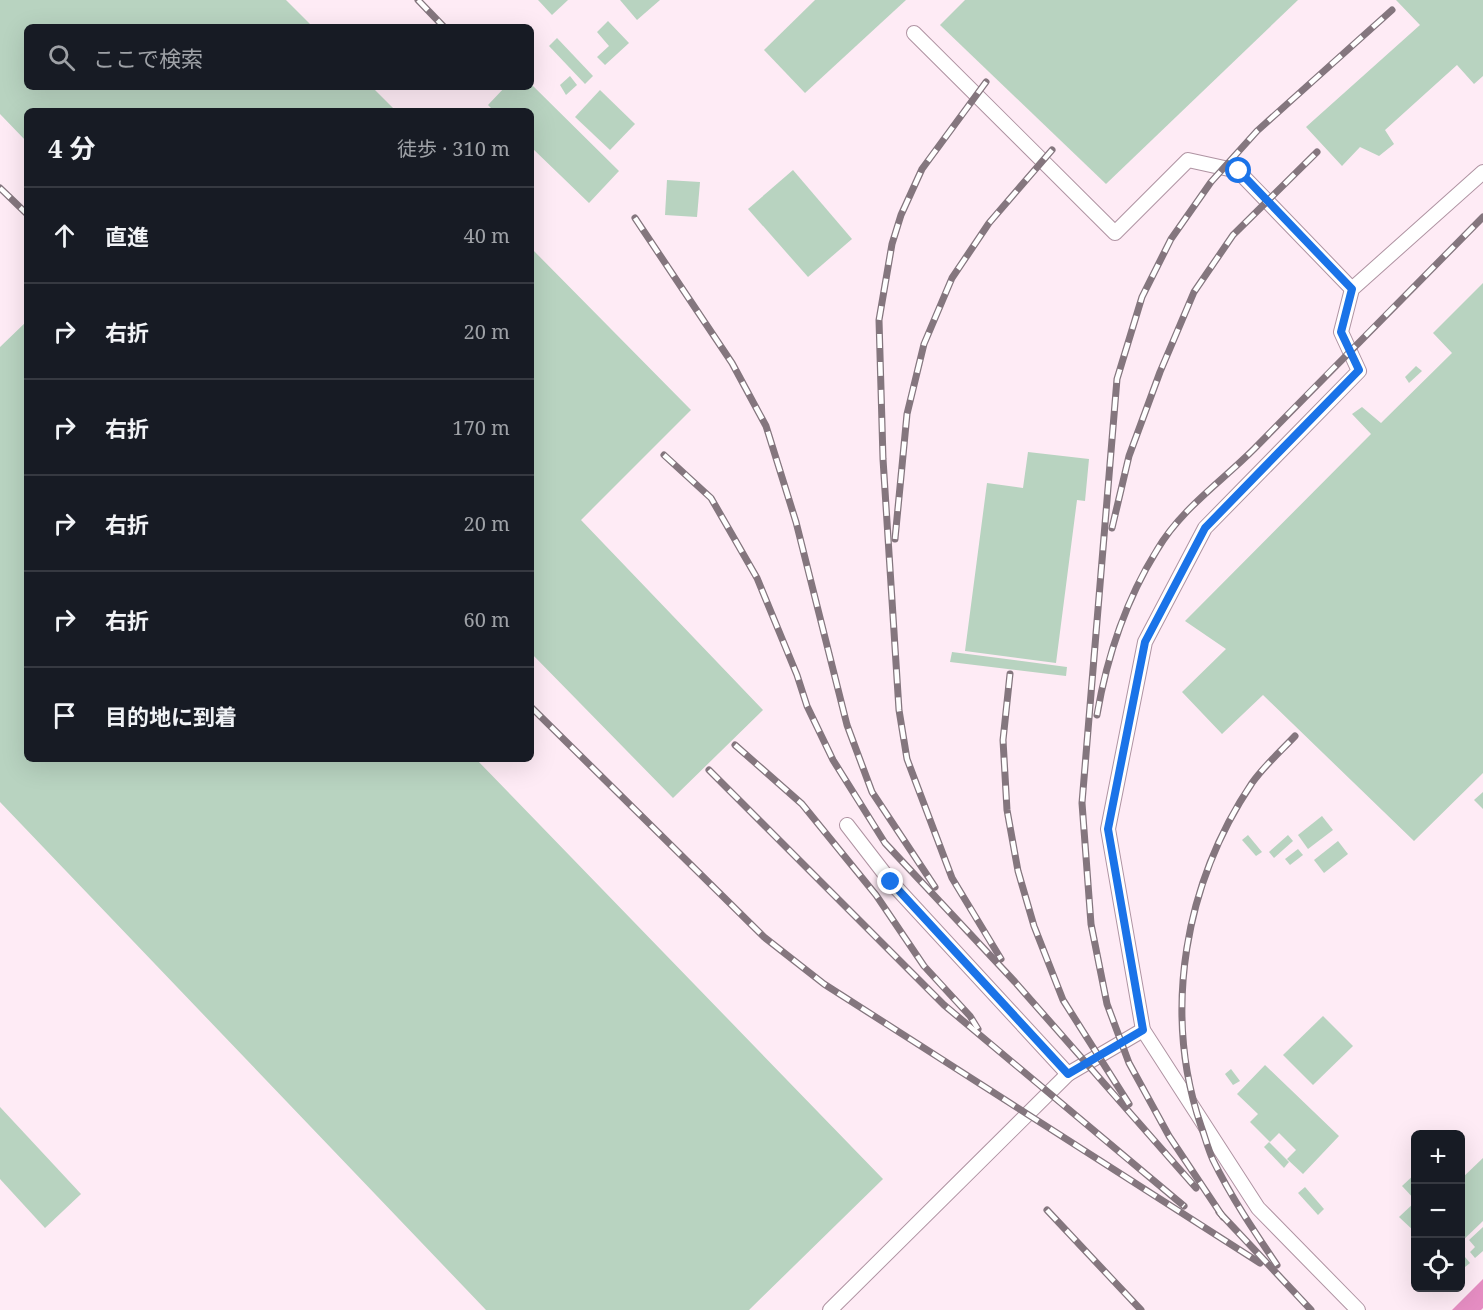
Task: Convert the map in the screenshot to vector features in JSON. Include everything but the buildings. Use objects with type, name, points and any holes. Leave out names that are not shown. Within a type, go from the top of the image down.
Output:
[{"type":"lane","points":[[914,33],[1114,233],[1188,160],[1239,171],[1352,289]]},
{"type":"lane","points":[[1358,1310],[1258,1208],[1143,1030],[1108,829],[1145,642],[1205,528],[1359,370],[1341,332],[1352,289],[1483,172]]},
{"type":"lane","points":[[847,825],[891,882],[1068,1074]]},
{"type":"lane","points":[[830,1310],[1068,1074],[1143,1030]]},
{"type":"shaded area","points":[[1483,1279],[1483,1308],[1481,1310],[1452,1310]]},
{"type":"railway","points":[[418,0],[441,24]]},
{"type":"railway","points":[[1223,1217],[1169,1136],[1129,1063],[1107,1004],[1091,924],[1082,803],[1117,379],[1142,297],[1171,239],[1211,182],[1257,131],[1392,10]]},
{"type":"railway","points":[[986,82],[922,169],[901,215],[892,244],[879,320],[883,459],[899,710],[907,759],[952,878],[1001,959]]},
{"type":"railway","points":[[895,539],[907,414],[924,344],[952,278],[989,223],[1052,150]]},
{"type":"railway","points":[[1112,528],[1129,456],[1160,372],[1194,292],[1233,235],[1317,152]]},
{"type":"railway","points":[[0,188],[24,211]]},
{"type":"railway","points":[[1097,715],[1106,671],[1119,629],[1146,569],[1167,535],[1190,509],[1254,449],[1483,217]]},
{"type":"railway","points":[[635,218],[732,363],[766,426],[796,522],[847,725],[872,792],[935,887]]},
{"type":"railway","points":[[664,455],[711,498],[757,578],[797,675],[807,706],[833,760],[885,843],[1015,982],[1196,1188]]},
{"type":"railway","points":[[1010,674],[1003,740],[1007,810],[1018,871],[1034,926],[1063,1000],[1129,1104]]},
{"type":"railway","points":[[534,710],[764,937],[824,984],[1260,1263]]},
{"type":"railway","points":[[1277,1265],[1235,1201],[1208,1147],[1189,1082],[1183,1038],[1182,993],[1187,949],[1196,905],[1210,863],[1229,822],[1252,783],[1295,736]]},
{"type":"railway","points":[[735,745],[802,804],[876,895],[924,966],[970,1016],[978,1029]]},
{"type":"railway","points":[[709,770],[944,1005],[1184,1206]]},
{"type":"railway","points":[[1047,1210],[1141,1310]]},
{"type":"railway","points":[[1219,1212],[1311,1310]]},
{"type":"route","points":[[891,882],[1068,1074],[1143,1030],[1108,829],[1145,642],[1205,528],[1359,370],[1341,332],[1352,289],[1239,171]]}]
